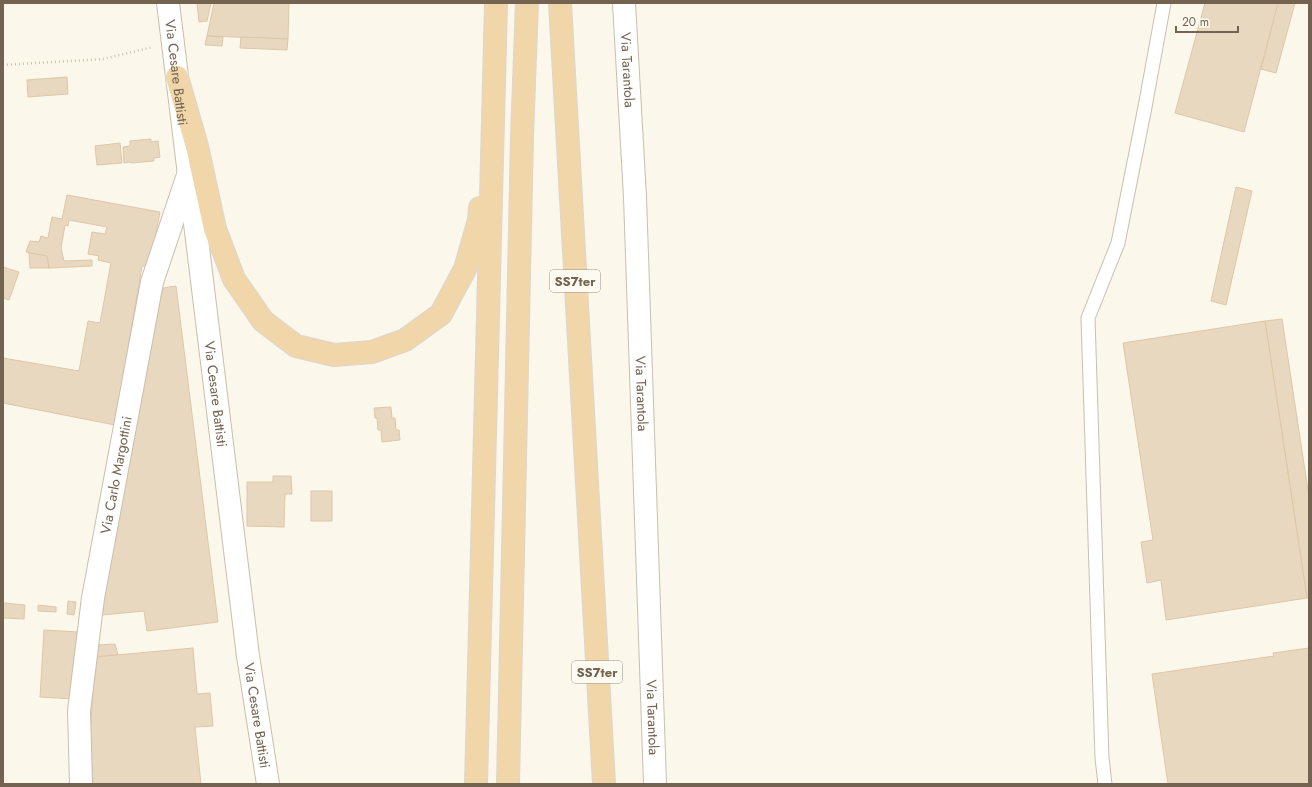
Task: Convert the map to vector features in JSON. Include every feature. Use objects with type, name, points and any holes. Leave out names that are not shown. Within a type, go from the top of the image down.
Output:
[{"type":"highway","points":[[476,784],[496,3]]},
{"type":"highway","points":[[508,784],[522,152],[527,3]]},
{"type":"highway","name":"SS7ter","points":[[560,3],[590,559],[604,784]]},
{"type":"highway","points":[[177,77],[198,146],[215,229],[234,279],[263,321],[296,346],[334,355],[372,352],[406,340],[441,314],[465,269],[479,220],[483,151],[493,110]]},
{"type":"street","name":"Via Cesare Battisti","points":[[168,3],[248,656],[268,784]]},
{"type":"street","name":"Via Tarantola","points":[[624,3],[636,197],[656,784]]},
{"type":"street","name":"Via Carlo Margottini","points":[[81,784],[79,711],[93,598],[152,282],[189,172]]},
{"type":"lane","points":[[1106,784],[1102,758],[1088,318],[1118,243],[1164,3]]},
{"type":"path","points":[[3,65],[103,59],[173,43]]},
{"type":"building","points":[[197,3],[211,3],[207,21],[199,22]]},
{"type":"building","points":[[214,3],[289,3],[288,39],[207,36]]},
{"type":"building","points":[[1205,3],[1278,3],[1244,132],[1175,113]]},
{"type":"building","points":[[1278,3],[1295,3],[1276,73],[1261,69]]},
{"type":"building","points":[[207,36],[223,37],[222,46],[205,45]]},
{"type":"building","points":[[241,37],[288,39],[287,50],[240,48]]},
{"type":"building","points":[[67,77],[68,94],[28,97],[27,80]]},
{"type":"building","points":[[151,139],[151,142],[158,141],[160,157],[154,158],[154,161],[124,163],[123,147],[130,146],[130,141]]},
{"type":"building","points":[[120,143],[122,163],[97,165],[95,146]]},
{"type":"building","points":[[1236,187],[1252,191],[1226,305],[1211,301]]},
{"type":"building","points":[[67,195],[160,212],[150,267],[142,266],[115,425],[3,403],[3,358],[79,371],[88,321],[100,323],[111,263],[98,260],[99,256],[88,254],[92,232],[105,234],[107,227],[69,220],[68,226],[65,225],[61,248],[64,261],[92,260],[92,266],[49,268],[47,256],[26,252],[30,241],[39,242],[41,236],[48,238],[52,217],[62,219]]},
{"type":"building","points":[[29,253],[47,256],[49,268],[30,268]]},
{"type":"building","points":[[3,267],[19,272],[9,300],[3,298]]},
{"type":"building","points":[[176,286],[218,622],[147,631],[144,611],[102,615],[156,289]]},
{"type":"building","points":[[1282,319],[1309,497],[1309,598],[1307,598],[1265,321]]},
{"type":"building","points":[[1265,321],[1307,598],[1166,620],[1161,580],[1147,583],[1141,542],[1153,540],[1123,343]]},
{"type":"building","points":[[391,407],[392,418],[395,418],[396,430],[399,430],[400,440],[382,442],[381,430],[378,430],[374,408]]},
{"type":"building","points":[[273,476],[291,476],[292,494],[285,494],[284,527],[247,526],[247,482],[273,482]]},
{"type":"building","points":[[311,491],[332,491],[332,521],[311,521]]},
{"type":"building","points":[[68,601],[76,602],[74,615],[67,614]]},
{"type":"building","points":[[3,603],[25,605],[24,619],[3,618]]},
{"type":"building","points":[[38,605],[56,607],[56,612],[38,611]]},
{"type":"building","points":[[44,630],[78,632],[74,699],[40,697]]},
{"type":"building","points":[[115,644],[118,655],[95,657],[97,645]]},
{"type":"building","points":[[193,648],[197,694],[210,693],[213,726],[195,727],[201,784],[93,784],[90,737],[95,657]]},
{"type":"building","points":[[1309,648],[1309,784],[1168,784],[1152,674],[1274,656],[1273,653]]}]
